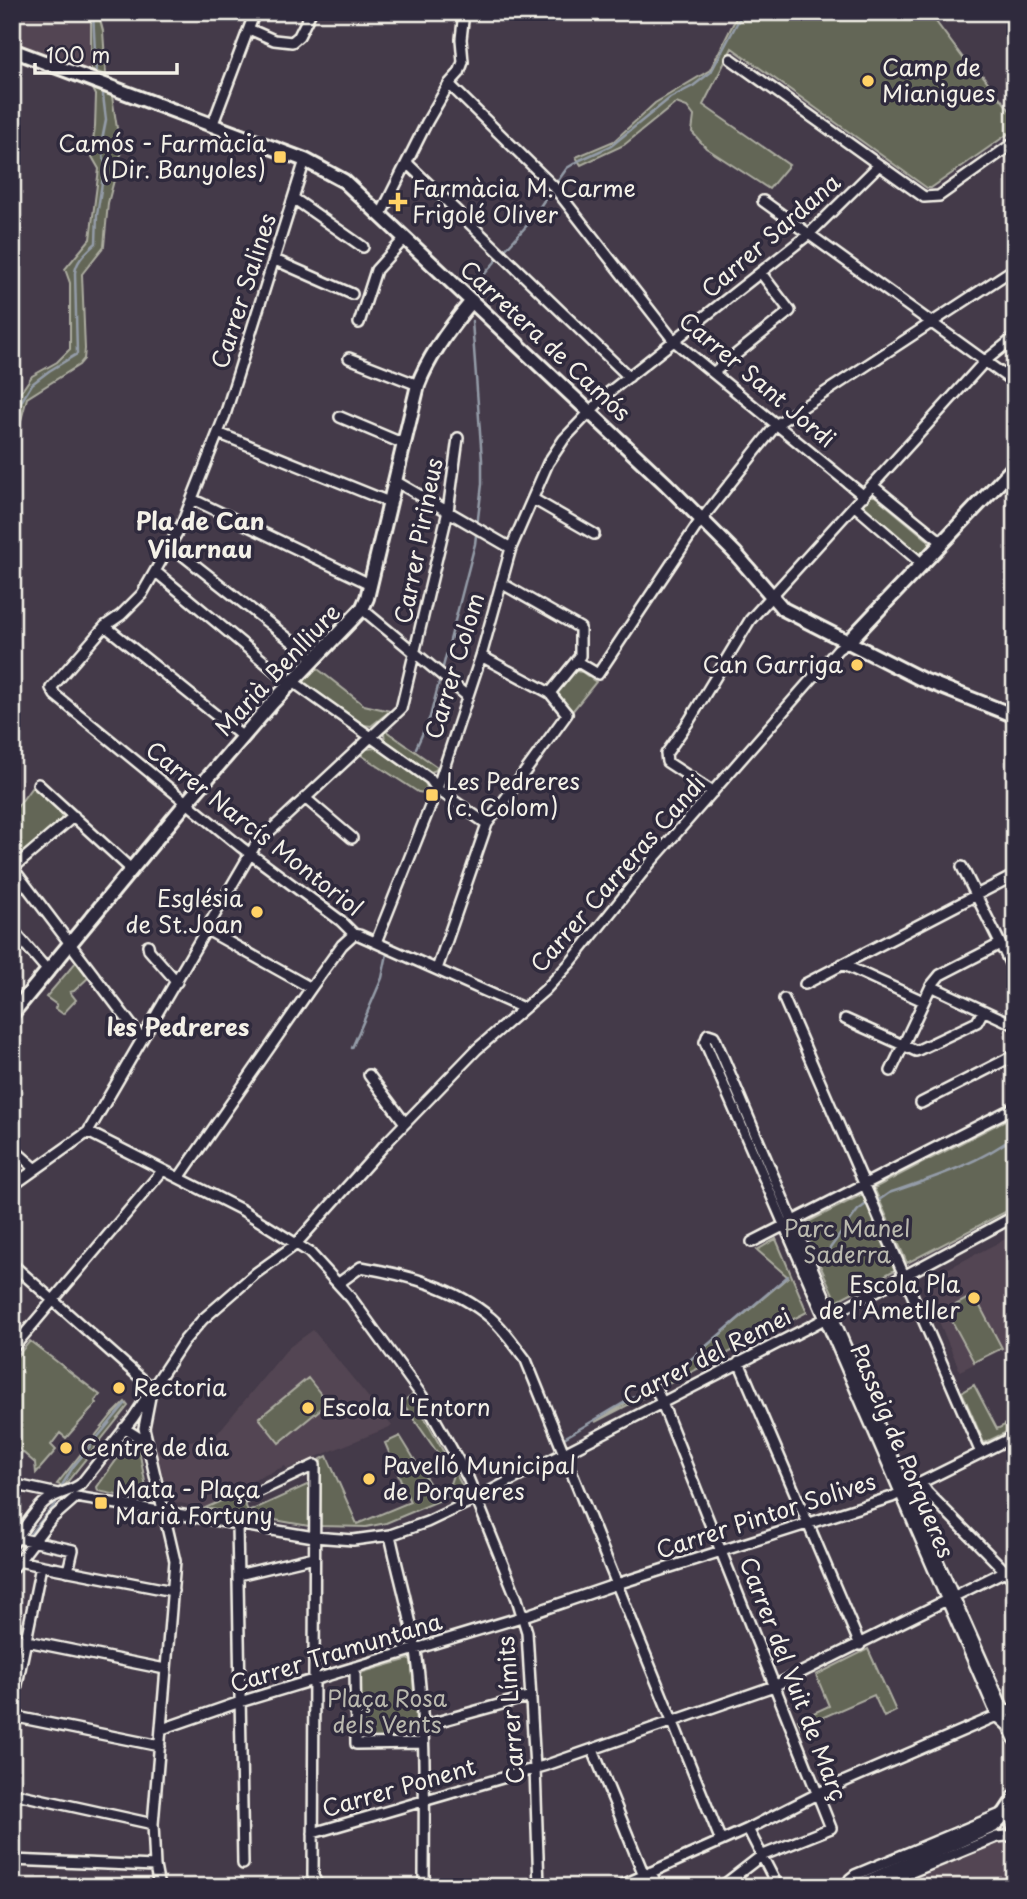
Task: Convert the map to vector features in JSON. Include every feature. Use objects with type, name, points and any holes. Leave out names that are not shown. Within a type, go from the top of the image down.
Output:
[{"type":"street","points":[[212,126],[255,12]]},
{"type":"street","points":[[249,29],[274,40],[292,42],[299,36],[311,12]]},
{"type":"street","points":[[381,214],[427,122],[449,84],[459,73],[463,62],[461,40],[464,12]]},
{"type":"street","name":"Carretera de Camós","points":[[12,50],[305,160],[344,181],[702,519],[735,552],[783,609],[921,679],[1015,716]]},
{"type":"street","points":[[730,59],[918,194],[934,198],[1015,142]]},
{"type":"street","name":"Carrer Sant Jordi","points":[[449,84],[554,187],[674,341],[864,496]]},
{"type":"street","name":"Carrer Salines","points":[[105,626],[121,615],[142,594],[172,545],[192,499],[218,433],[305,160]]},
{"type":"street","points":[[408,164],[629,377]]},
{"type":"street","name":"Carrer Sardana","points":[[588,412],[809,234],[879,165]]},
{"type":"street","points":[[293,198],[363,247]]},
{"type":"street","points":[[763,201],[1015,383]]},
{"type":"street","points":[[359,323],[376,270],[405,238]]},
{"type":"street","points":[[275,260],[352,293]]},
{"type":"street","points":[[576,661],[598,674],[702,519],[777,424],[1015,268]]},
{"type":"street","points":[[714,372],[790,311],[761,272]]},
{"type":"street","name":"Marià Benlliure","points":[[12,1014],[243,737],[313,658],[362,609],[418,385],[437,349],[472,301]]},
{"type":"street","points":[[713,792],[667,762],[666,758],[669,747],[689,721],[750,620],[985,361],[1015,337]]},
{"type":"street","points":[[349,358],[418,385]]},
{"type":"street","name":"Carrer Colom","points":[[376,942],[436,789],[481,656],[511,548],[548,463],[564,439],[588,412]]},
{"type":"street","points":[[340,417],[404,444]]},
{"type":"street","points":[[218,433],[389,502]]},
{"type":"street","name":"Carrer Pirineus","points":[[89,1132],[256,844],[401,709],[448,511],[458,438]]},
{"type":"street","points":[[847,643],[1015,466]]},
{"type":"street","points":[[395,481],[511,548]]},
{"type":"street","points":[[873,486],[943,542]]},
{"type":"street","points":[[192,499],[370,584]]},
{"type":"street","points":[[533,499],[594,534]]},
{"type":"street","points":[[855,506],[922,564]]},
{"type":"street","points":[[172,545],[313,658]]},
{"type":"street","points":[[156,572],[285,679],[292,681],[372,737],[430,779],[436,789],[487,824]]},
{"type":"street","points":[[501,583],[580,628],[580,656],[550,693]]},
{"type":"street","points":[[362,609],[467,696]]},
{"type":"street","points":[[105,626],[243,737]]},
{"type":"street","name":"Carrer Narcís Montoriol","points":[[105,626],[51,688],[55,695],[250,854],[341,921],[354,934],[523,1008]]},
{"type":"street","name":"Carrer Carreras Candi","points":[[153,1389],[183,1342],[202,1319],[256,1273],[295,1245],[315,1219],[477,1049],[545,990],[571,962],[650,862],[838,649],[847,643]]},
{"type":"street","points":[[438,969],[487,824],[567,713],[550,693],[481,656]]},
{"type":"street","points":[[38,784],[131,869]]},
{"type":"street","points":[[306,798],[352,838]]},
{"type":"street","points":[[74,816],[13,868],[142,1038]]},
{"type":"street","points":[[962,867],[1015,973]]},
{"type":"street","points":[[805,984],[1015,874]]},
{"type":"street","points":[[12,929],[48,971]]},
{"type":"street","points":[[207,930],[311,988]]},
{"type":"street","points":[[179,1178],[311,988],[354,934]]},
{"type":"street","points":[[148,944],[149,950],[177,982]]},
{"type":"street","points":[[891,1072],[923,1001],[940,975],[1001,947],[1015,944]]},
{"type":"street","points":[[842,964],[923,1001]]},
{"type":"street","points":[[931,986],[1015,1025]]},
{"type":"street","points":[[784,999],[981,1453]]},
{"type":"street","points":[[845,1019],[916,1051],[977,1022],[983,1012]]},
{"type":"street","name":"Passeig de Porqueres","points":[[788,1223],[714,1035],[708,1034],[705,1042],[788,1223],[950,1599],[1006,1712],[1015,1741]]},
{"type":"street","points":[[921,1103],[1015,1055]]},
{"type":"street","points":[[369,1074],[405,1123]]},
{"type":"street","points":[[752,1242],[1015,1107]]},
{"type":"street","points":[[12,1186],[89,1132]]},
{"type":"street","name":"Carrer Límits","points":[[89,1132],[250,1215],[309,1252],[339,1283],[366,1317],[422,1396],[452,1447],[475,1498],[527,1632],[539,1887]]},
{"type":"street","points":[[12,1148],[36,1169]]},
{"type":"street","points":[[12,1349],[163,1170]]},
{"type":"street","name":"Carrer del Remei","points":[[85,1498],[314,1537],[353,1540],[390,1535],[436,1518],[661,1404],[1015,1216]]},
{"type":"street","points":[[12,1264],[153,1389]]},
{"type":"street","points":[[339,1283],[361,1267],[402,1274],[445,1290],[476,1306],[494,1320],[526,1360],[721,1841]]},
{"type":"street","points":[[739,1362],[860,1644]]},
{"type":"street","name":"Carrer del Vuit de Març","points":[[656,1388],[831,1828],[761,1856]]},
{"type":"street","points":[[15,1542],[45,1502],[81,1484],[153,1389]]},
{"type":"street","points":[[153,1389],[145,1413],[144,1428],[174,1560],[153,1824],[159,1887]]},
{"type":"street","points":[[124,1428],[146,1442]]},
{"type":"street","name":"Carrer Pintor Solives","points":[[523,1616],[903,1492],[1014,1438]]},
{"type":"street","points":[[247,1497],[315,1465],[313,1876],[319,1887]]},
{"type":"street","points":[[12,1484],[59,1494]]},
{"type":"street","points":[[12,1570],[15,1560],[64,1505],[76,1497],[85,1498],[81,1484]]},
{"type":"street","points":[[922,1484],[1015,1581]]},
{"type":"street","points":[[59,1494],[64,1505]]},
{"type":"street","points":[[45,1544],[51,1519]]},
{"type":"street","points":[[237,1524],[243,1864]]},
{"type":"street","points":[[390,1535],[415,1649],[422,1726],[424,1887]]},
{"type":"street","points":[[15,1542],[33,1542],[73,1550],[68,1571]]},
{"type":"street","points":[[238,1575],[314,1557]]},
{"type":"street","points":[[15,1560],[173,1591]]},
{"type":"street","points":[[12,1709],[41,1566]]},
{"type":"street","name":"Carrer Ponent","points":[[313,1833],[593,1750],[774,1686],[1015,1566]]},
{"type":"street","name":"Carrer Tramuntana","points":[[162,1729],[240,1702],[523,1616]]},
{"type":"street","points":[[12,1638],[165,1670]]},
{"type":"street","points":[[355,1667],[356,1744],[422,1743]]},
{"type":"street","points":[[422,1726],[531,1696]]},
{"type":"street","points":[[618,1887],[1006,1712]]},
{"type":"street","points":[[12,1716],[160,1746]]},
{"type":"street","points":[[593,1750],[647,1874],[657,1887]]},
{"type":"street","points":[[12,1793],[153,1824]]},
{"type":"street","points":[[855,1881],[993,1826],[1011,1804]]},
{"type":"street","points":[[1011,1804],[1014,1831]]},
{"type":"street","points":[[847,1887],[1011,1804]]},
{"type":"street","points":[[993,1826],[1014,1831]]},
{"type":"street","points":[[748,1829],[778,1887]]},
{"type":"street","points":[[875,1887],[1014,1831]]},
{"type":"street","points":[[721,1887],[761,1856]]},
{"type":"street","points":[[12,1860],[155,1866]]},
{"type":"shaded area","points":[[12,12],[76,12],[91,21],[91,80],[12,50]]},
{"type":"shaded area","name":"Escola Pla de l'Ametller","points":[[1015,1234],[1015,1372],[1003,1349],[960,1371],[932,1305],[936,1302],[924,1281]]},
{"type":"shaded area","name":"Escola L'Entorn","points":[[313,1330],[392,1426],[287,1469],[285,1466],[239,1487],[241,1492],[205,1508],[169,1501],[156,1449],[216,1435],[288,1348]]},
{"type":"shaded area","points":[[1015,1821],[1015,1887],[855,1887],[993,1826]]},
{"type":"green space","points":[[88,12],[98,12],[103,31],[106,75],[91,70],[91,21]]},
{"type":"green space","points":[[739,12],[940,12],[934,19],[972,70],[976,67],[1015,117],[1015,129],[931,188],[927,188],[732,48],[703,105],[789,165],[769,189],[706,148],[692,132],[694,116],[687,107],[676,103],[624,145],[581,165],[576,157],[614,141],[655,103],[710,70]]},
{"type":"green space","points":[[93,89],[112,96],[121,154],[108,203],[104,246],[82,274],[84,359],[79,365],[27,398],[20,424],[12,437],[12,399],[32,376],[57,362],[70,349],[70,283],[65,269],[90,239],[99,169],[91,155],[96,95]]},
{"type":"green space","points":[[875,496],[929,541],[929,551],[918,554],[864,509],[863,501]]},
{"type":"green space","points":[[314,666],[364,705],[390,711],[371,726],[364,725],[305,683],[304,676]]},
{"type":"green space","points":[[575,671],[582,672],[596,682],[571,713],[558,695],[558,690]]},
{"type":"green space","points":[[386,731],[437,767],[436,770],[431,772],[385,740]]},
{"type":"green space","points":[[376,748],[425,783],[427,787],[424,793],[418,792],[361,755],[366,749]]},
{"type":"green space","points":[[32,787],[62,813],[61,820],[18,857],[12,856],[12,814]]},
{"type":"green space","points":[[76,962],[88,978],[70,992],[76,1000],[63,1014],[55,1008],[57,1005],[46,997]]},
{"type":"green space","name":"Parc Manel Saderra","points":[[1015,1115],[1015,1207],[907,1263],[874,1188]]},
{"type":"green space","name":"Parc Manel Saderra","points":[[863,1194],[895,1270],[836,1301],[802,1225]]},
{"type":"green space","name":"Parc Manel Saderra","points":[[776,1239],[807,1312],[595,1422],[676,1372],[788,1277],[757,1250]]},
{"type":"green space","points":[[974,1295],[1002,1348],[974,1362],[946,1310]]},
{"type":"green space","points":[[30,1341],[100,1395],[95,1401],[97,1403],[66,1438],[60,1433],[51,1445],[56,1450],[36,1473],[35,1463],[12,1443],[12,1362]]},
{"type":"green space","points":[[308,1378],[328,1403],[279,1443],[259,1418]]},
{"type":"green space","points":[[974,1385],[997,1429],[1015,1420],[1015,1428],[984,1443],[962,1392]]},
{"type":"green space","points":[[412,1395],[463,1487],[460,1492],[386,1523],[366,1527],[320,1526],[321,1459],[327,1456],[357,1524],[410,1502],[385,1443],[400,1436],[440,1499],[446,1495],[453,1475],[402,1402]]},
{"type":"green space","points":[[125,1402],[128,1406],[64,1486],[57,1484],[111,1416]]},
{"type":"green space","points":[[130,1441],[138,1444],[148,1498],[145,1501],[98,1491],[97,1487]]},
{"type":"green space","points":[[309,1484],[309,1526],[205,1508],[241,1492],[248,1512]]},
{"type":"green space","points":[[868,1649],[896,1711],[884,1717],[874,1695],[801,1727],[798,1720],[829,1706],[816,1675]]},
{"type":"green space","name":"Plaça Rosa dels Vents","points":[[409,1659],[412,1663],[417,1737],[413,1740],[361,1741],[360,1675]]},
{"type":"waterway","points":[[93,12],[96,72]]},
{"type":"waterway","points":[[555,185],[567,168],[611,146],[670,98],[693,86],[711,72],[743,12]]},
{"type":"waterway","points":[[12,417],[32,384],[77,354],[75,273],[80,260],[96,243],[97,215],[105,164],[101,145],[106,120],[103,95]]},
{"type":"waterway","points":[[504,251],[529,223],[551,190]]},
{"type":"waterway","points":[[471,290],[500,256]]},
{"type":"waterway","points":[[416,748],[430,717],[475,544],[482,460],[472,321]]},
{"type":"waterway","points":[[352,1048],[382,978],[387,954]]},
{"type":"waterway","points":[[879,1200],[889,1193],[986,1155],[1015,1136]]},
{"type":"waterway","points":[[818,1260],[865,1205]]},
{"type":"waterway","points":[[564,1438],[676,1372],[788,1276]]},
{"type":"waterway","points":[[61,1487],[73,1467],[125,1404]]},
{"type":"waterway","points":[[30,1534],[56,1503]]},
{"type":"place","name":"Camp de Mianigues","points":[[868,81]]},
{"type":"place","name":"Camós - Farmàcia (Dir. Banyoles)","points":[[280,157]]},
{"type":"place","name":"Farmàcia M. Carme Frigolé Oliver","points":[[398,202]]},
{"type":"place","name":"Can Garriga","points":[[857,665]]},
{"type":"place","name":"Les Pedreres (c. Colom)","points":[[432,795]]},
{"type":"place","name":"Església de St.Joan","points":[[257,912]]},
{"type":"place","name":"Escola Pla de l'Ametller","points":[[974,1298]]},
{"type":"place","name":"Rectoria","points":[[119,1388]]},
{"type":"place","name":"Escola L'Entorn","points":[[308,1408]]},
{"type":"place","name":"Centre de dia","points":[[66,1448]]},
{"type":"place","name":"Pavelló Municipal de Porqueres","points":[[369,1479]]},
{"type":"place","name":"Mata - Plaça Marià Fortuny","points":[[101,1503]]},
{"type":"district","name":"Pla de Can Vilarnau","points":[[200,536]]},
{"type":"district","name":"les Pedreres","points":[[178,1028]]}]
